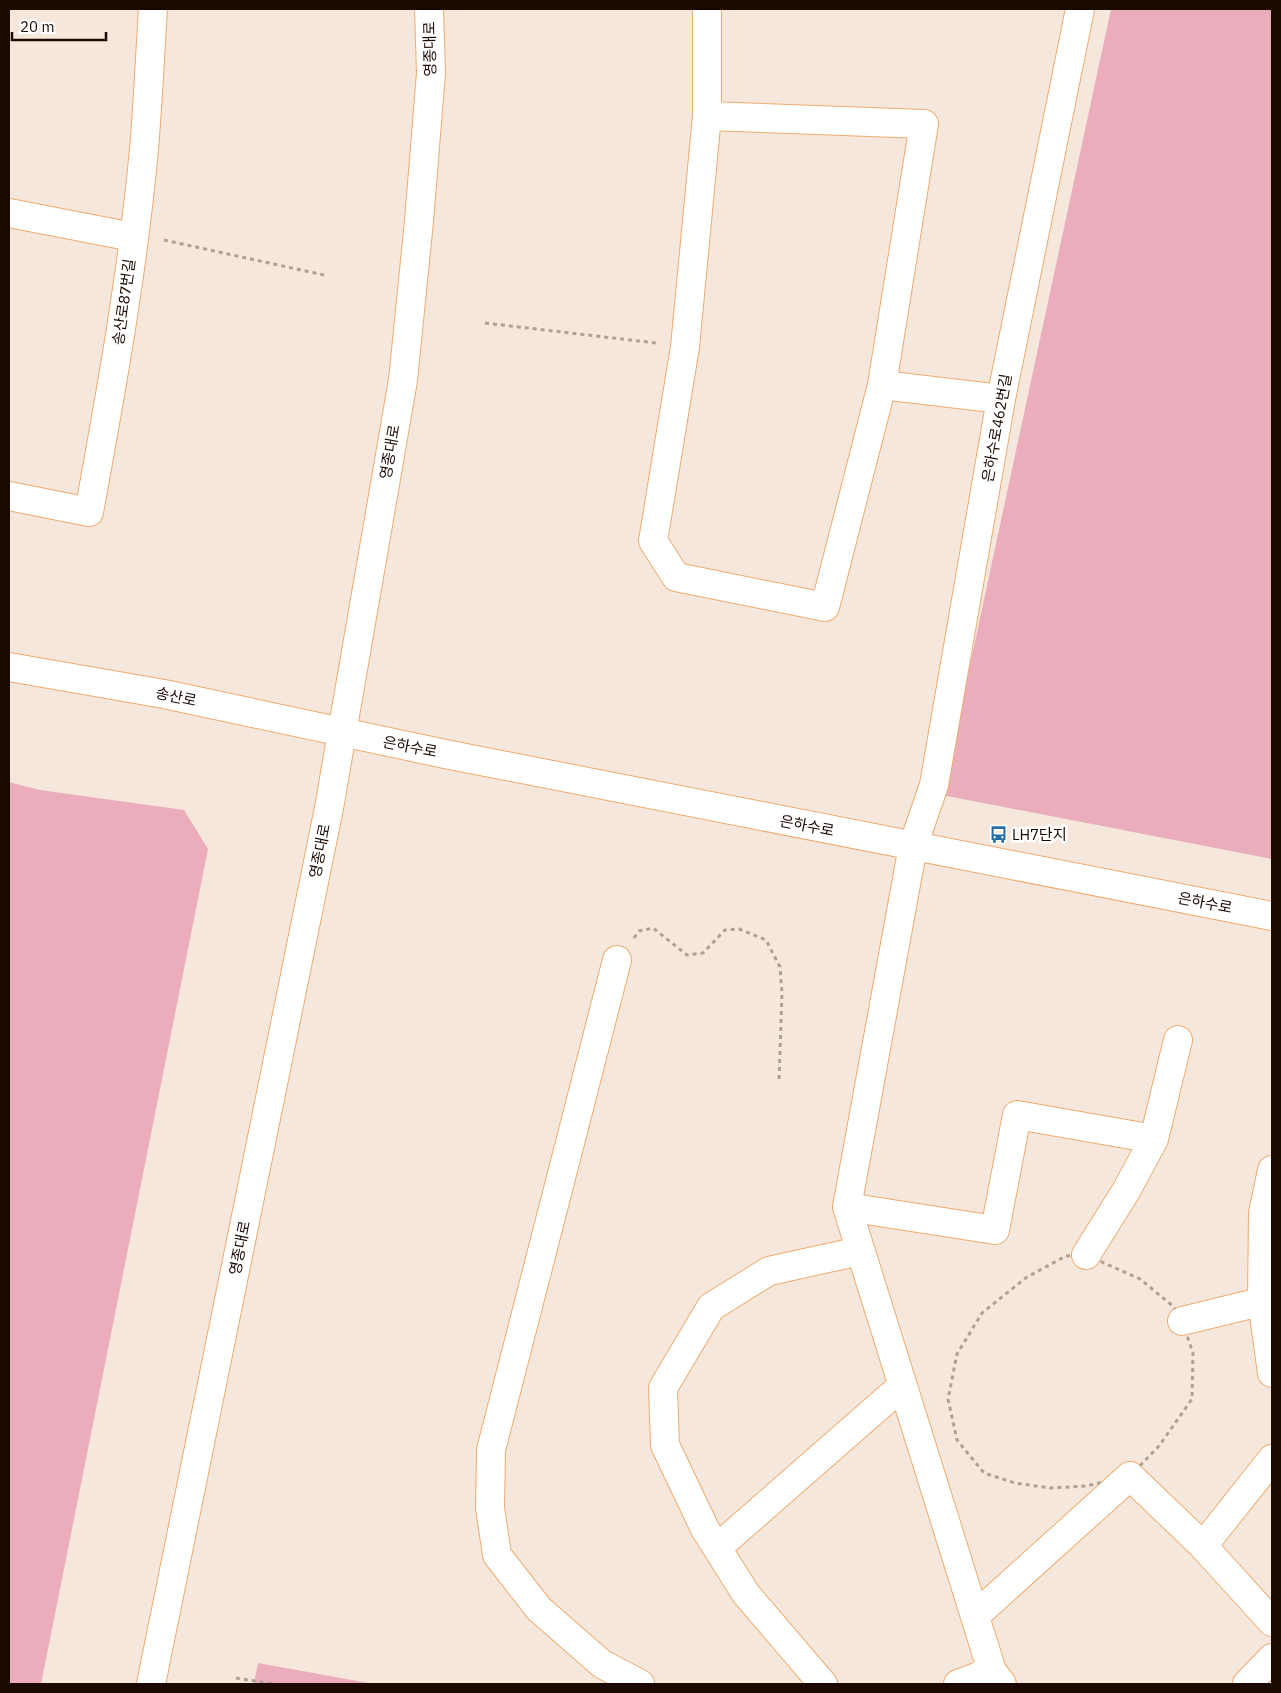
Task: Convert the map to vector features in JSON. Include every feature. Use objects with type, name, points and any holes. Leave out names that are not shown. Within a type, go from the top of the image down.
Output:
[{"type":"street","name":"송산로87번길","points":[[9,496],[89,512],[113,379],[133,237],[144,150],[153,9]]},
{"type":"street","name":"영종대로","points":[[151,1684],[343,733],[359,629],[403,380],[431,73],[429,9]]},
{"type":"street","points":[[707,9],[707,116],[684,347],[653,541],[676,577],[825,607],[882,385],[924,124],[707,116]]},
{"type":"street","name":"은하수로462번길","points":[[847,1208],[913,846],[934,784],[1001,399],[1080,9]]},
{"type":"street","points":[[9,213],[133,237]]},
{"type":"street","points":[[882,385],[1001,399]]},
{"type":"street","name":"송산로","points":[[9,667],[164,694],[343,733]]},
{"type":"street","name":"은하수로","points":[[343,733],[1272,916]]},
{"type":"street","points":[[617,960],[492,1450],[490,1508],[497,1555],[539,1609],[602,1664],[640,1684]]},
{"type":"street","points":[[1086,1254],[1126,1191],[1154,1139],[1178,1040]]},
{"type":"street","points":[[958,1684],[997,1678],[975,1616],[847,1208],[995,1230],[1017,1115],[1154,1139]]},
{"type":"street","points":[[1272,1170],[1263,1212],[1272,1373]]},
{"type":"street","points":[[823,1684],[746,1594],[704,1529],[665,1445],[663,1388],[712,1307],[769,1271],[860,1251]]},
{"type":"street","points":[[1182,1321],[1267,1300]]},
{"type":"street","points":[[717,1548],[902,1386]]},
{"type":"street","points":[[1203,1546],[1272,1459]]},
{"type":"street","points":[[975,1616],[1130,1476],[1203,1546],[1272,1622]]},
{"type":"street","points":[[1250,1683],[1272,1658]]},
{"type":"path","points":[[161,239],[324,275]]},
{"type":"path","points":[[485,323],[684,347]]},
{"type":"path","points":[[617,960],[639,931],[653,928],[686,955],[703,953],[725,930],[739,929],[766,940],[780,967],[782,993],[779,1082]]},
{"type":"path","points":[[1086,1254],[1140,1279],[1174,1307],[1182,1321],[1193,1353],[1192,1399],[1159,1446],[1130,1476],[1086,1486],[1050,1488],[1015,1482],[984,1474],[957,1440],[948,1399],[957,1354],[982,1313],[1027,1276],[1066,1256],[1086,1254]]},
{"type":"path","points":[[236,1678],[274,1684]]},
{"type":"shaded area","points":[[1111,9],[1272,9],[1272,859],[942,795]]},
{"type":"shaded area","points":[[9,782],[40,790],[184,810],[208,849],[41,1684],[9,1684]]},
{"type":"shaded area","points":[[258,1663],[374,1684],[254,1684]]},
{"type":"place","name":"LH7단지","points":[[998,835]]}]
